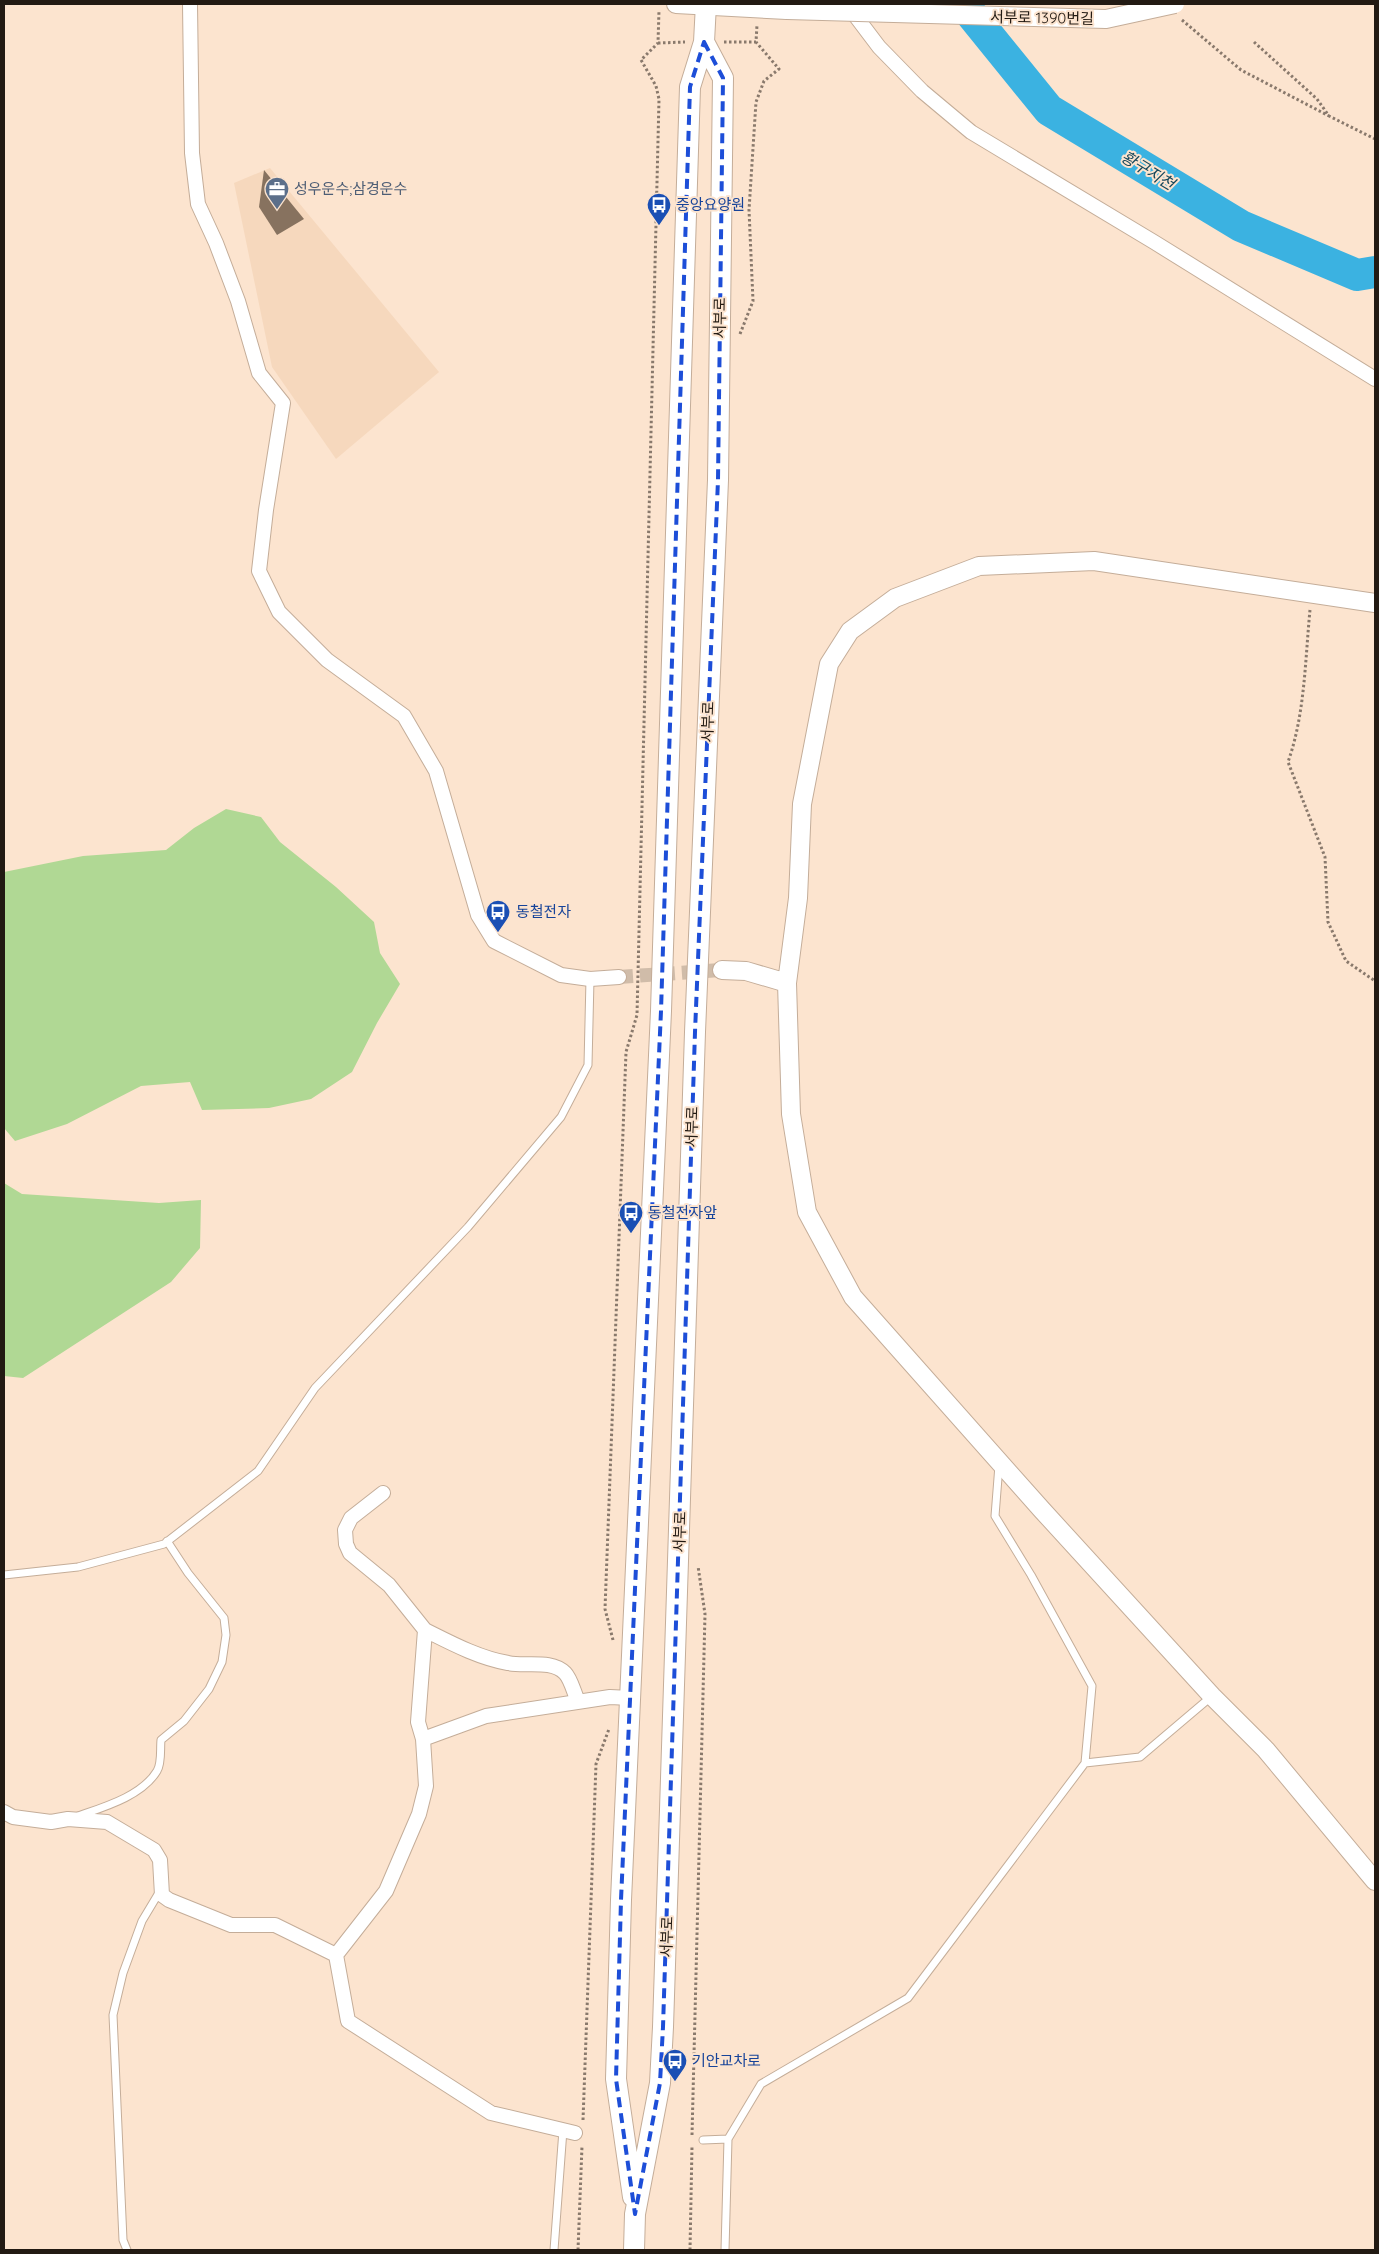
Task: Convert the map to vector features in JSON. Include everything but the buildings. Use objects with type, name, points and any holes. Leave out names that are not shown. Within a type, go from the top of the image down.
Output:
[{"type":"main road","name":"서부로","points":[[635,2214],[616,2079],[620,1900],[620,1697],[661,1011],[690,87],[704,42],[706,4]]},
{"type":"main road","name":"서부로","points":[[634,2250],[635,2214],[660,2083],[663,2027],[695,1032],[718,480],[723,78],[704,42]]},
{"type":"street","points":[[190,4],[192,153],[198,204],[216,243],[238,301],[259,373],[283,404],[266,510],[259,571],[279,612],[327,660],[404,716],[436,770],[478,915],[494,940],[561,975],[590,979],[619,977]]},
{"type":"street","name":"서부로 1390번길","points":[[676,4],[706,4],[787,10],[1106,19],[1176,10]]},
{"type":"street","points":[[846,4],[892,60],[922,91],[971,132],[1154,242],[1375,379]]},
{"type":"street","points":[[1375,602],[1094,561],[979,566],[895,598],[850,631],[829,664],[802,804],[798,898],[788,982],[791,1114],[806,1212],[853,1297],[999,1459],[1042,1510],[1212,1696],[1266,1750],[1375,1880]]},
{"type":"street","points":[[722,970],[746,971],[788,982]]},
{"type":"street","points":[[383,1493],[351,1518],[345,1530],[346,1544],[350,1553],[389,1585],[425,1630],[461,1648],[508,1663],[542,1664],[556,1668],[565,1673],[578,1701]]},
{"type":"street","points":[[425,1630],[418,1722],[423,1739],[426,1786],[419,1814],[386,1891],[336,1955],[348,2021],[491,2113],[576,2131]]},
{"type":"street","points":[[423,1739],[486,1716],[578,1701],[620,1697]]},
{"type":"street","points":[[4,1812],[13,1817],[51,1822],[68,1820],[107,1822],[154,1850],[160,1860],[160,1890],[162,1895],[169,1900],[231,1924],[275,1925],[336,1955]]},
{"type":"lane","points":[[4,1575],[78,1567],[167,1541],[258,1471],[316,1388],[468,1227],[561,1117],[588,1066],[590,979]]},
{"type":"lane","points":[[725,2250],[728,2139],[761,2084],[908,1998],[1085,1763],[1092,1686],[1031,1575],[995,1516],[999,1459]]},
{"type":"lane","points":[[68,1820],[100,1809],[143,1788],[158,1769],[161,1740],[184,1721],[209,1689],[222,1662],[226,1635],[224,1618],[188,1573],[167,1541]]},
{"type":"lane","points":[[1085,1763],[1140,1757],[1212,1696]]},
{"type":"lane","points":[[127,2250],[123,2240],[112,2015],[123,1973],[142,1921],[160,1890]]},
{"type":"lane","points":[[554,2250],[576,2131]]},
{"type":"lane","points":[[703,2140],[728,2139]]},
{"type":"path","points":[[613,1641],[605,1609],[626,1052],[636,1015],[659,99],[656,86],[641,60],[658,43],[659,4]]},
{"type":"path","points":[[1176,10],[1241,70],[1375,139]]},
{"type":"path","points":[[737,342],[753,302],[749,210],[756,102],[764,81],[779,69],[756,42]]},
{"type":"path","points":[[1254,42],[1317,99],[1329,116]]},
{"type":"path","points":[[1312,594],[1301,706],[1296,740],[1288,762],[1325,857],[1328,922],[1346,961],[1375,981]]},
{"type":"path","points":[[690,2250],[704,1614],[697,1561]]},
{"type":"path","points":[[578,2250],[576,2131],[596,1764],[620,1697]]},
{"type":"highlighted area","points":[[704,42],[723,78],[718,480],[695,1032],[663,2027],[660,2083],[635,2214],[616,2079],[621,1900],[661,1011],[690,87]]},
{"type":"shaded area","points":[[270,168],[439,372],[336,459],[272,367],[234,183]]},
{"type":"green space","points":[[226,809],[261,817],[280,842],[336,887],[374,922],[380,953],[400,984],[377,1023],[352,1072],[311,1099],[269,1108],[202,1110],[190,1082],[141,1086],[67,1124],[15,1141],[4,1128],[4,872],[83,856],[166,850],[194,828]]},
{"type":"green space","points":[[4,1183],[22,1194],[159,1203],[201,1200],[200,1248],[171,1282],[23,1378],[4,1376]]},
{"type":"waterway","name":"황구지천","points":[[963,4],[1049,110],[1241,226],[1357,275],[1375,272]]},
{"type":"tunnel","points":[[619,977],[722,970]]},
{"type":"place","name":"성우운수;삼경운수","points":[[277,210]]},
{"type":"place","name":"중앙요양원","points":[[659,226]]},
{"type":"place","name":"동철전자","points":[[498,933]]},
{"type":"place","name":"동철전자앞","points":[[631,1234]]},
{"type":"place","name":"기안교차로","points":[[675,2082]]}]
